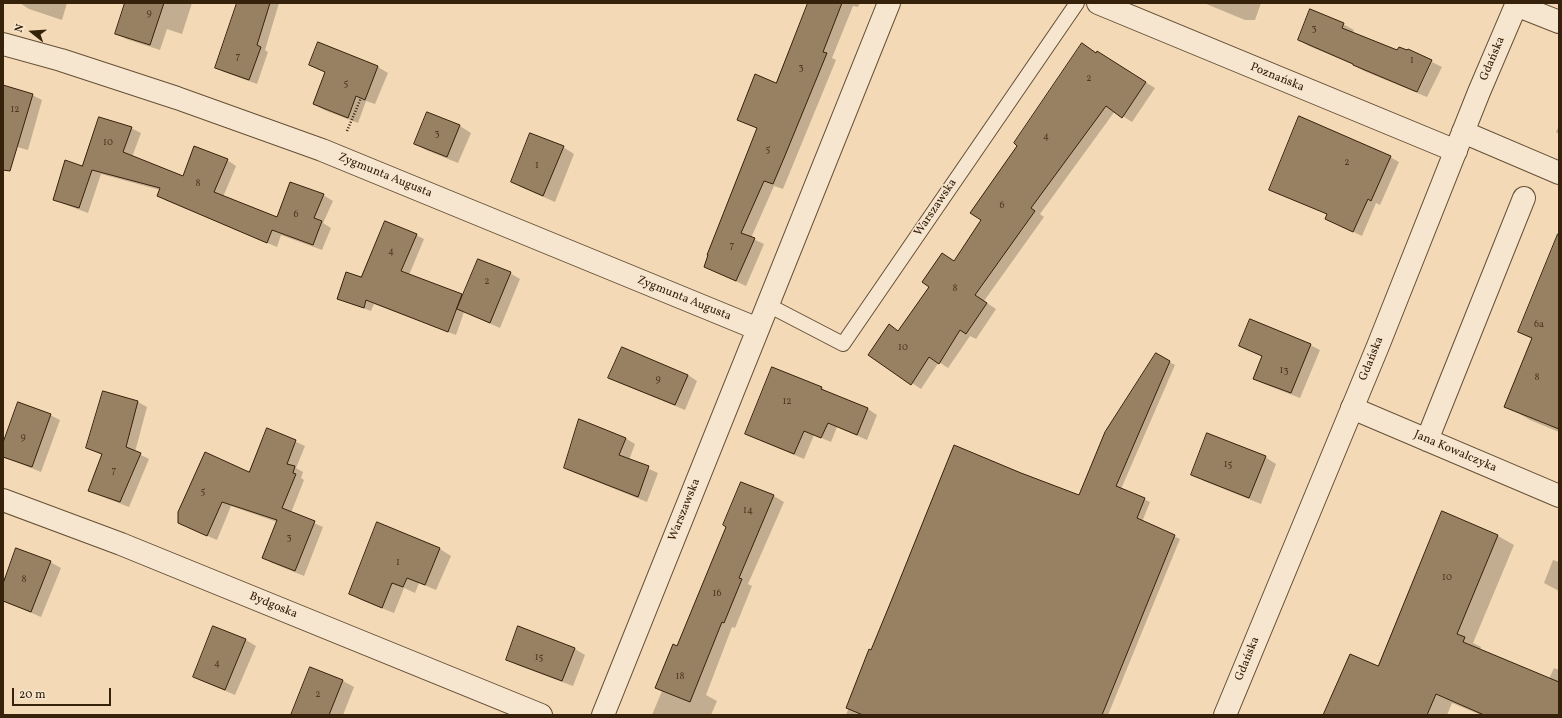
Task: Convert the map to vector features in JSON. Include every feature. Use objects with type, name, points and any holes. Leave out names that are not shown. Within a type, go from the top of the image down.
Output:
[{"type":"street","name":"Warszawska","points":[[603,715],[889,3]]},
{"type":"street","name":"Poznańska","points":[[1098,3],[1460,142],[1559,173]]},
{"type":"street","name":"Gdańska","points":[[1225,715],[1517,4]]},
{"type":"street","points":[[1517,4],[1559,22]]},
{"type":"street","name":"Zygmunta Augusta","points":[[3,44],[61,60],[170,96],[322,150],[758,329]]},
{"type":"street","points":[[1427,440],[1524,198]]},
{"type":"street","name":"Jana Kowalczyka","points":[[1352,408],[1559,496]]},
{"type":"street","name":"Bydgoska","points":[[3,500],[121,544],[541,715]]},
{"type":"lane","name":"Warszawska","points":[[768,305],[843,344],[1077,3]]},
{"type":"path","points":[[344,137],[361,98]]},
{"type":"building","points":[[125,3],[164,3],[150,45],[115,34]]},
{"type":"building","points":[[237,3],[270,3],[257,45],[261,47],[249,80],[215,68]]},
{"type":"building","points":[[808,3],[842,3],[823,52],[827,53],[773,184],[764,181],[741,233],[755,238],[736,281],[704,267],[707,255],[757,128],[737,120],[755,74],[776,83]]},
{"type":"building","points":[[1310,9],[1344,23],[1342,28],[1397,50],[1399,47],[1408,49],[1432,60],[1417,92],[1298,40]]},
{"type":"building","points":[[318,42],[378,66],[365,100],[356,96],[348,118],[313,104],[325,72],[309,65]]},
{"type":"building","points":[[1082,43],[1096,53],[1097,51],[1146,82],[1122,118],[1106,106],[1031,208],[1035,211],[975,295],[987,303],[966,334],[960,330],[939,364],[929,357],[911,385],[868,355],[889,324],[898,331],[929,287],[922,282],[942,253],[954,261],[981,220],[970,213],[1017,146],[1014,143]]},
{"type":"building","points":[[3,85],[33,94],[10,171],[3,170]]},
{"type":"building","points":[[427,112],[460,125],[447,157],[414,144]]},
{"type":"building","points":[[1299,116],[1391,156],[1371,201],[1368,199],[1353,232],[1325,219],[1327,214],[1269,190]]},
{"type":"building","points":[[99,117],[132,127],[123,152],[183,176],[194,146],[228,159],[214,192],[277,217],[290,182],[324,194],[314,218],[322,221],[313,245],[272,230],[267,243],[157,196],[160,188],[92,170],[79,208],[53,200],[65,160],[82,166]]},
{"type":"building","points":[[530,133],[564,146],[543,196],[511,182]]},
{"type":"building","points":[[385,221],[417,234],[401,271],[462,294],[448,332],[366,300],[364,308],[337,299],[346,272],[361,277]]},
{"type":"building","points":[[1558,234],[1559,429],[1504,407],[1532,338],[1518,332]]},
{"type":"building","points":[[478,259],[511,272],[490,323],[457,309]]},
{"type":"building","points":[[1250,319],[1311,344],[1291,393],[1253,379],[1262,356],[1239,346]]},
{"type":"building","points":[[622,347],[688,375],[675,405],[608,378]]},
{"type":"building","points":[[1156,353],[1170,361],[1116,486],[1145,498],[1137,518],[1175,535],[1102,715],[863,715],[846,708],[954,445],[1079,495],[1105,432]]},
{"type":"building","points":[[772,367],[822,387],[821,389],[868,408],[857,435],[828,423],[821,438],[804,431],[794,454],[745,434]]},
{"type":"building","points":[[103,391],[138,401],[126,447],[141,453],[120,502],[88,491],[102,454],[86,448]]},
{"type":"building","points":[[18,402],[51,414],[32,467],[3,457],[3,443]]},
{"type":"building","points":[[579,419],[626,438],[619,455],[649,466],[638,497],[564,468]]},
{"type":"building","points":[[267,428],[296,440],[287,464],[295,466],[293,473],[296,474],[282,508],[315,521],[295,571],[262,558],[277,520],[222,502],[207,536],[178,523],[178,512],[205,452],[249,472]]},
{"type":"building","points":[[1207,433],[1266,456],[1249,498],[1191,475]]},
{"type":"building","points":[[741,482],[774,495],[739,578],[742,579],[724,623],[722,622],[690,702],[655,688],[673,644],[677,646],[726,527],[723,525]]},
{"type":"building","points":[[1442,511],[1498,535],[1457,634],[1465,637],[1463,642],[1559,682],[1559,715],[1484,715],[1436,694],[1427,715],[1323,715],[1350,654],[1378,666]]},
{"type":"building","points":[[377,522],[440,548],[425,585],[407,578],[403,587],[392,583],[382,608],[349,594]]},
{"type":"building","points":[[16,548],[51,561],[31,612],[3,601],[3,584]]},
{"type":"building","points":[[213,626],[246,639],[225,690],[193,677]]},
{"type":"building","points":[[518,626],[575,648],[562,681],[506,660]]},
{"type":"building","points":[[310,667],[343,680],[329,715],[291,715]]}]
